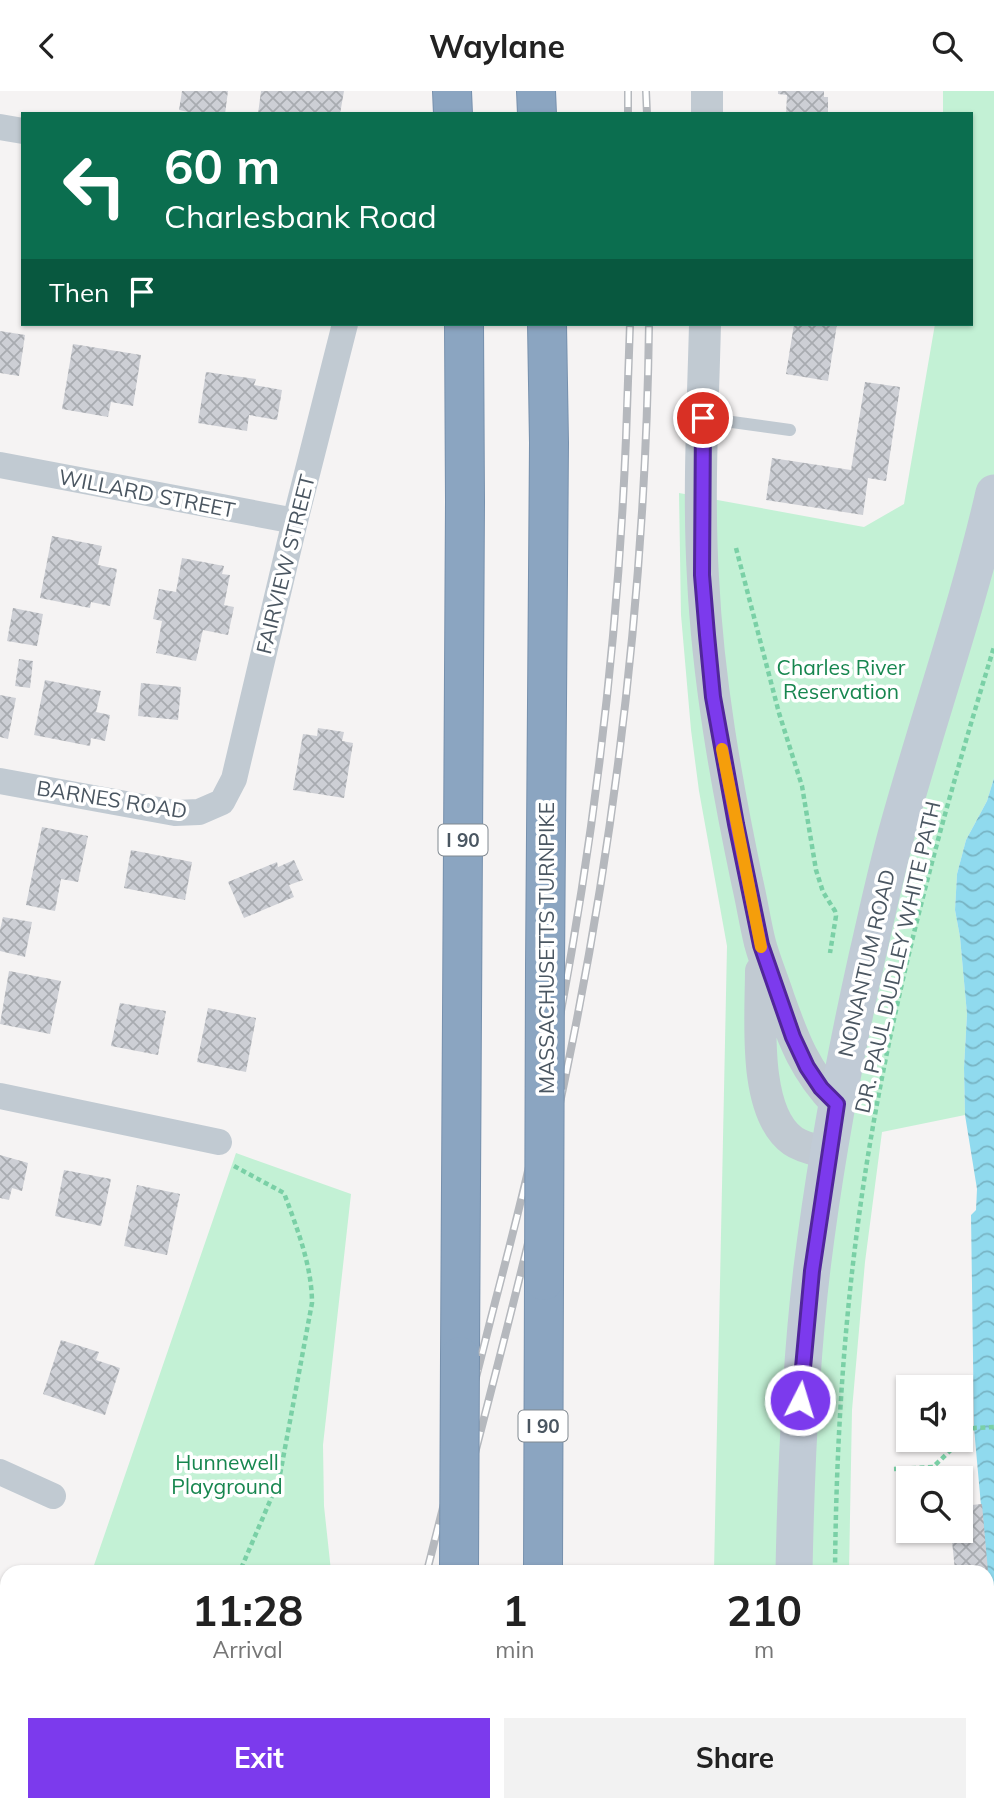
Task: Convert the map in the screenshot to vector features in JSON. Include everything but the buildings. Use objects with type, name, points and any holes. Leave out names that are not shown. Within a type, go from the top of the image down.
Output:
[{"type":"highway","points":[[452,91],[453,112]]},
{"type":"highway","name":"I 90","points":[[459,1565],[466,502],[464,326]]},
{"type":"highway","name":"MASSACHUSETTS TURNPIKE","points":[[543,1565],[549,456],[547,326]]},
{"type":"main road","name":"NONANTUM ROAD","points":[[794,1565],[797,1477],[812,1271],[828,1153],[852,1022],[898,828],[981,551],[994,493]]},
{"type":"street","points":[[707,91],[707,112]]},
{"type":"street","points":[[0,127],[21,131]]},
{"type":"street","name":"FAIRVIEW STREET","points":[[222,802],[234,779],[344,326]]},
{"type":"street","points":[[705,326],[702,575],[709,660],[723,759],[761,945],[797,1047],[821,1088],[837,1104]]},
{"type":"street","name":"WILLARD STREET","points":[[0,465],[295,521]]},
{"type":"street","name":"BARNES ROAD","points":[[0,781],[175,813],[200,812],[222,802]]},
{"type":"street","points":[[761,945],[761,1059],[769,1107],[792,1140],[828,1153]]},
{"type":"street","points":[[0,1096],[226,1153]]},
{"type":"street","points":[[0,1472],[53,1496]]},
{"type":"lane","points":[[703,418],[790,430]]},
{"type":"path","points":[[734,542],[779,713],[802,786],[816,870],[823,892],[836,916],[829,956]]},
{"type":"path","name":"DR. PAUL DUDLEY WHITE PATH","points":[[835,1565],[842,1370],[856,1236],[878,1099],[922,902],[994,647]]},
{"type":"path","points":[[226,1153],[284,1193],[298,1232],[312,1292],[279,1480],[243,1565]]},
{"type":"path","points":[[894,1469],[933,1467],[974,1428],[994,1427]]},
{"type":"green space","name":"Charles River Reservation","points":[[943,91],[994,91],[994,778],[987,801],[966,840],[957,874],[955,910],[967,1014],[965,1115],[882,1132],[865,1262],[852,1410],[849,1565],[714,1565],[727,946],[699,791],[691,730],[681,615],[679,493],[864,527],[904,504],[935,326],[973,326],[973,112],[943,112]]},
{"type":"green space","name":"Hunnewell Playground","points":[[236,1153],[351,1194],[323,1445],[324,1506],[330,1565],[94,1565]]},
{"type":"water","points":[[994,778],[994,1565],[986,1565],[974,1428],[971,1215],[976,1210],[977,1189],[965,1115],[967,1014],[955,910],[957,874],[966,840],[987,801]]},
{"type":"railway","points":[[628,91],[628,112]]},
{"type":"railway","points":[[646,91],[647,112]]},
{"type":"railway","points":[[429,1565],[531,1161],[573,942],[598,775],[616,607],[630,326]]},
{"type":"railway","points":[[447,1565],[540,1191],[586,972],[615,788],[635,603],[647,417],[649,326]]},
{"type":"slow traffic","points":[[722,749],[761,947]]},
{"type":"route","points":[[703,418],[702,575],[713,697],[723,759],[761,945],[793,1037],[807,1067],[821,1088],[837,1104],[812,1271],[800,1400]]}]
